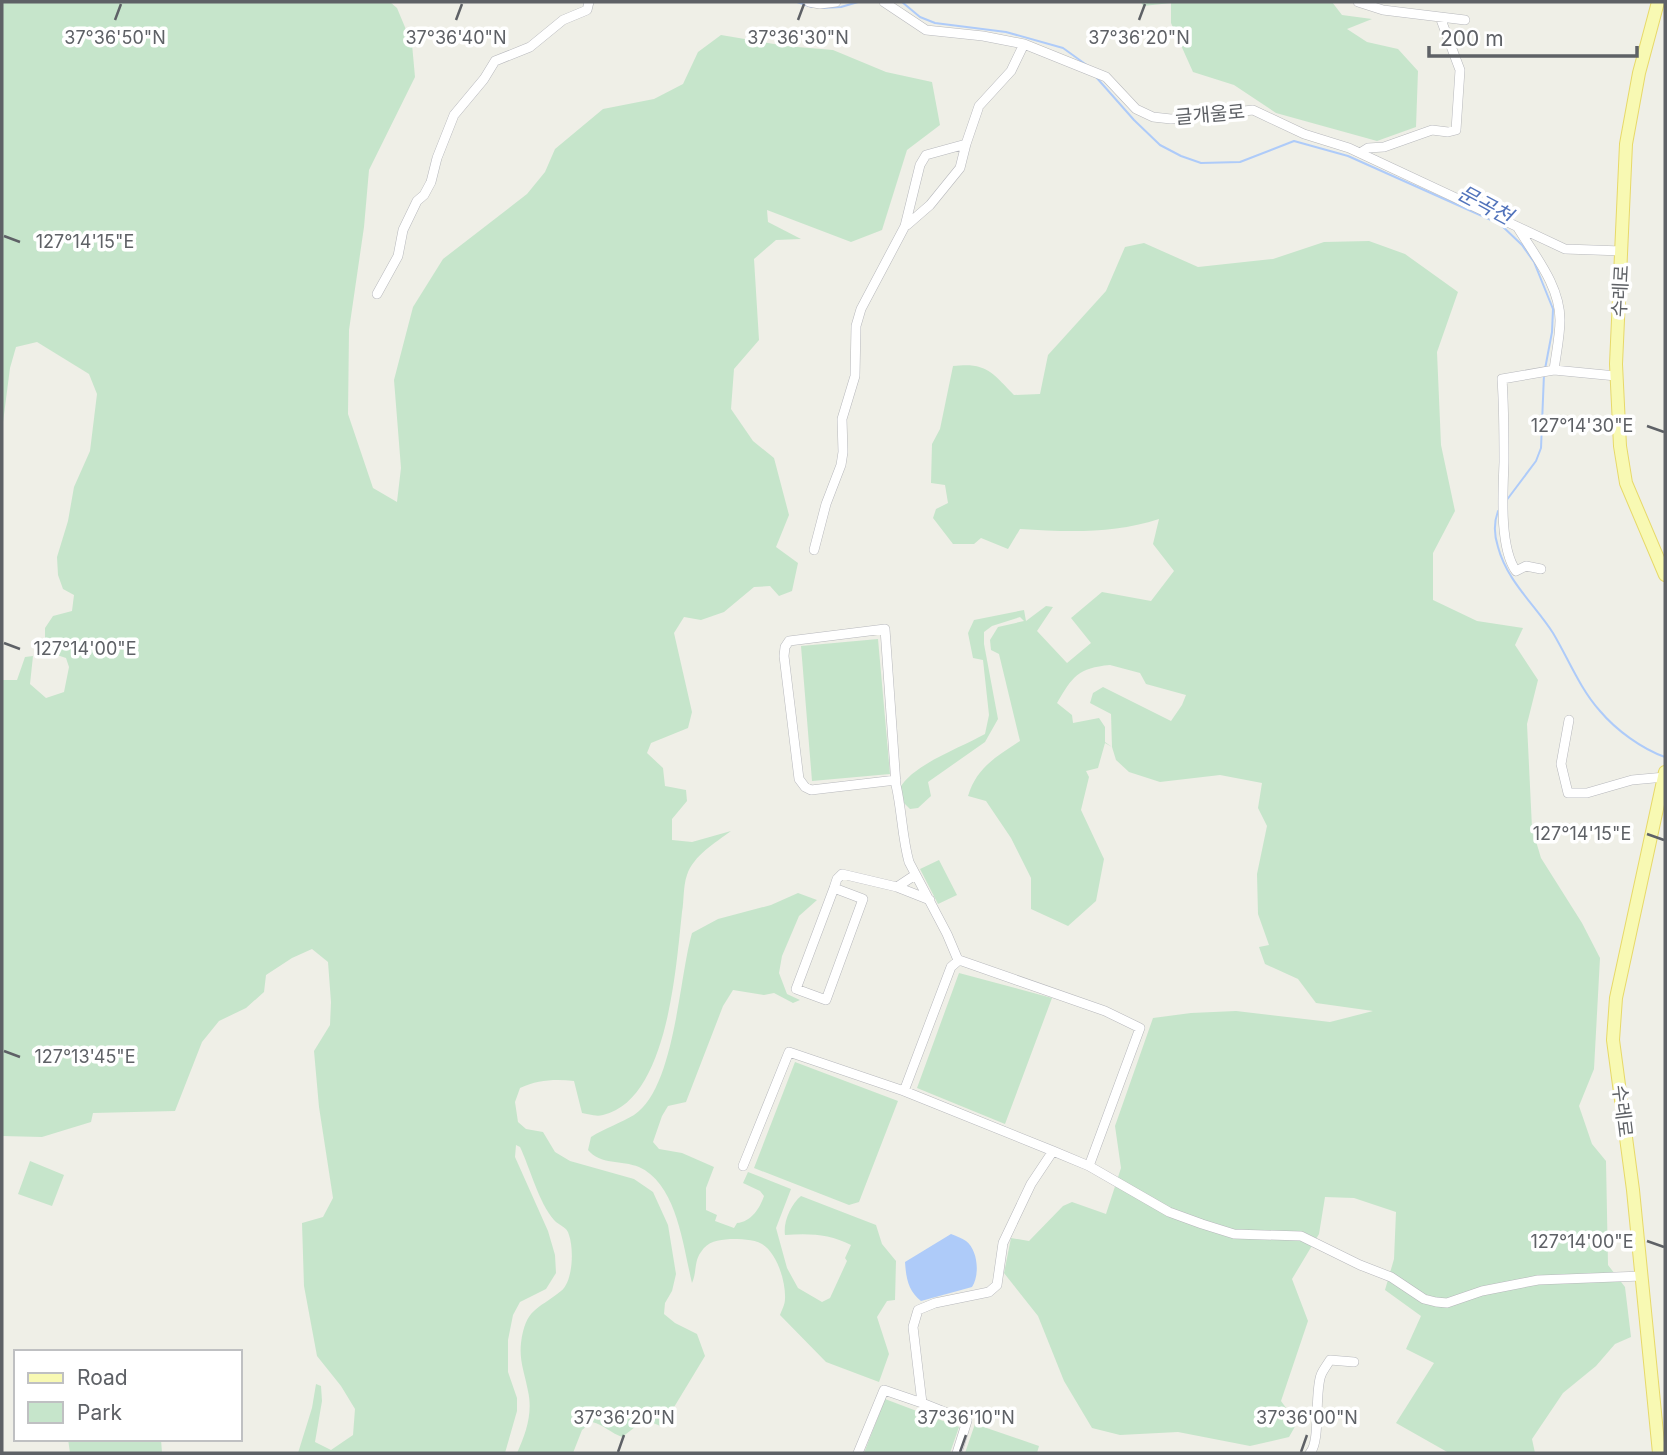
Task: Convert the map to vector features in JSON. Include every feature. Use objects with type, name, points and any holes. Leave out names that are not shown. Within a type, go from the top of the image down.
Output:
[{"type":"main road","name":"수레로","points":[[1658,2],[1639,73],[1626,144],[1616,376],[1620,446],[1626,483],[1665,575]]},
{"type":"main road","name":"수레로","points":[[1661,1445],[1613,1023],[1616,998],[1665,775]]},
{"type":"street","points":[[377,294],[398,256],[403,230],[417,201],[431,182],[441,146],[454,115],[484,79],[495,61],[530,47],[563,20],[587,10],[589,2]]},
{"type":"street","points":[[809,2],[836,2]]},
{"type":"street","name":"글개울로","points":[[884,2],[926,30],[983,36],[1024,44],[1105,76],[1136,109],[1153,117],[1171,119],[1253,110],[1304,134],[1360,153],[1565,249],[1622,251]]},
{"type":"street","points":[[1358,2],[1383,10],[1465,20]]},
{"type":"street","points":[[1360,153],[1368,148],[1384,147],[1432,130],[1456,130],[1460,70],[1440,17]]},
{"type":"street","points":[[905,226],[930,205],[960,168],[979,106],[1011,71],[1024,44]]},
{"type":"street","points":[[814,550],[826,504],[841,465],[842,419],[855,376],[856,326],[861,309],[905,226],[920,165],[926,155],[966,144]]},
{"type":"street","points":[[1517,227],[1544,269],[1558,305],[1560,318],[1552,370]]},
{"type":"street","points":[[1541,569],[1526,566],[1516,571],[1504,538],[1502,379],[1552,370],[1616,376]]},
{"type":"street","points":[[896,780],[811,790],[805,787],[799,779],[784,656],[789,641],[885,628],[896,780],[902,810],[905,850],[958,960],[1105,1012],[1139,1028],[1088,1166]]},
{"type":"street","points":[[1569,720],[1561,764],[1568,793],[1587,793],[1632,780],[1665,775]]},
{"type":"street","points":[[834,888],[863,899],[825,1000],[796,989],[837,879],[842,874],[897,887],[930,899]]},
{"type":"street","points":[[897,887],[915,875]]},
{"type":"street","points":[[904,1091],[951,967],[958,960]]},
{"type":"street","points":[[743,1166],[789,1052],[904,1091],[1053,1151],[1088,1166],[1169,1212],[1234,1234],[1301,1236],[1391,1277],[1424,1299],[1447,1303],[1482,1291],[1538,1280],[1642,1276]]},
{"type":"street","points":[[922,1403],[914,1327],[918,1310],[935,1303],[989,1292],[997,1285],[1003,1242],[1031,1184],[1053,1151]]},
{"type":"street","points":[[1310,1453],[1314,1450],[1316,1439],[1321,1375],[1330,1360],[1354,1362]]},
{"type":"street","points":[[858,1453],[884,1390],[967,1421],[957,1453]]},
{"type":"green space","points":[[2,2],[390,2],[397,8],[412,44],[415,77],[369,170],[364,227],[349,330],[348,414],[373,488],[397,502],[401,468],[394,380],[413,307],[443,259],[527,194],[545,172],[555,149],[603,109],[654,99],[683,84],[698,52],[721,35],[786,46],[833,50],[886,72],[932,82],[940,125],[907,150],[882,230],[851,242],[767,210],[768,222],[801,239],[776,240],[754,259],[759,340],[734,369],[731,409],[753,441],[774,458],[789,515],[776,547],[798,563],[792,591],[779,596],[770,586],[754,587],[724,612],[701,620],[684,617],[674,633],[692,712],[688,728],[651,743],[647,753],[663,768],[665,786],[686,790],[687,801],[672,819],[672,840],[692,842],[731,831],[700,855],[687,875],[672,996],[655,1059],[642,1085],[625,1104],[603,1115],[582,1113],[574,1081],[546,1081],[527,1085],[520,1088],[515,1102],[518,1122],[526,1129],[543,1132],[555,1152],[570,1161],[634,1179],[653,1192],[668,1225],[676,1274],[672,1291],[665,1303],[664,1314],[697,1334],[705,1356],[662,1427],[645,1422],[622,1437],[592,1422],[582,1430],[573,1453],[517,1453],[526,1430],[530,1407],[521,1356],[523,1332],[529,1316],[565,1287],[572,1256],[568,1232],[549,1213],[520,1147],[516,1145],[515,1157],[548,1231],[555,1255],[556,1273],[546,1289],[520,1302],[513,1315],[508,1340],[508,1372],[517,1398],[517,1411],[505,1453],[298,1453],[312,1408],[316,1384],[321,1386],[322,1401],[315,1442],[331,1450],[353,1435],[355,1409],[317,1356],[304,1286],[302,1223],[323,1217],[333,1198],[319,1107],[314,1051],[330,1025],[328,962],[312,949],[266,975],[264,992],[246,1008],[219,1021],[202,1042],[175,1111],[93,1113],[91,1122],[42,1137],[2,1136],[2,680],[17,680],[25,657],[33,656],[30,684],[46,698],[64,692],[69,667],[66,658],[45,651],[45,628],[53,616],[72,611],[74,595],[63,589],[58,575],[57,557],[68,521],[74,487],[90,451],[97,394],[89,374],[37,342],[16,347],[10,368],[2,430]]},
{"type":"green space","points":[[1141,2],[1332,2],[1342,15],[1372,19],[1347,29],[1367,42],[1398,49],[1418,71],[1416,127],[1377,141],[1276,113],[1234,85],[1193,72],[1171,23],[1171,3],[1143,6]]},
{"type":"green space","points":[[1369,241],[1405,254],[1458,292],[1437,352],[1441,445],[1455,511],[1433,553],[1433,600],[1477,621],[1523,628],[1515,645],[1538,680],[1527,724],[1532,828],[1541,858],[1582,923],[1600,958],[1594,1069],[1579,1106],[1592,1144],[1606,1161],[1608,1265],[1625,1287],[1631,1337],[1615,1344],[1596,1366],[1563,1393],[1532,1439],[1535,1453],[1449,1453],[1396,1423],[1434,1363],[1406,1349],[1421,1316],[1385,1290],[1394,1259],[1396,1212],[1354,1198],[1325,1197],[1319,1234],[1292,1279],[1308,1321],[1281,1401],[1297,1423],[1289,1437],[1250,1446],[1178,1432],[1120,1435],[1092,1428],[1064,1381],[1038,1316],[1004,1273],[1011,1238],[1029,1241],[1063,1206],[1072,1202],[1106,1214],[1121,1168],[1115,1126],[1153,1018],[1236,1011],[1330,1022],[1373,1011],[1316,1003],[1298,979],[1265,964],[1259,947],[1269,945],[1258,914],[1257,874],[1267,826],[1258,808],[1262,783],[1220,775],[1160,782],[1129,772],[1116,760],[1112,747],[1105,743],[1098,768],[1086,771],[1089,777],[1081,810],[1104,859],[1096,901],[1068,926],[1031,909],[1031,878],[1011,838],[986,801],[968,796],[982,770],[1020,741],[999,654],[991,650],[990,640],[998,627],[1024,621],[1020,617],[992,626],[984,632],[998,719],[985,742],[928,782],[931,796],[918,808],[910,809],[903,802],[900,788],[926,764],[985,734],[989,715],[983,660],[973,658],[968,633],[974,620],[1024,610],[1026,621],[1046,606],[1053,607],[1037,631],[1067,663],[1091,643],[1071,618],[1102,592],[1151,601],[1174,571],[1153,544],[1159,519],[1107,530],[1020,529],[1008,549],[981,538],[974,544],[953,544],[933,518],[936,509],[948,503],[945,485],[931,483],[932,444],[940,429],[953,366],[973,366],[988,370],[1014,395],[1040,394],[1048,355],[1106,291],[1125,247],[1144,243],[1198,267],[1273,259],[1324,242]],"holes":[[[1110,665],[1140,673],[1146,684],[1186,695],[1171,721],[1103,687],[1093,693],[1090,703],[1111,714],[1112,747],[1105,742],[1105,727],[1099,718],[1073,723],[1072,715],[1057,703],[1072,680],[1083,671]]]},
{"type":"green space","points":[[878,639],[890,774],[812,781],[801,646]]},
{"type":"green space","points":[[939,860],[957,895],[938,904],[920,869]]},
{"type":"green space","points":[[798,893],[817,900],[799,916],[782,956],[779,973],[787,994],[800,1000],[793,1003],[774,993],[764,995],[733,990],[723,1006],[686,1102],[668,1106],[653,1142],[659,1149],[682,1153],[714,1167],[706,1188],[706,1210],[717,1215],[715,1221],[734,1228],[737,1223],[754,1214],[764,1196],[760,1191],[743,1183],[748,1172],[791,1189],[776,1228],[787,1268],[798,1288],[822,1302],[830,1298],[847,1261],[845,1258],[851,1245],[819,1235],[785,1235],[788,1214],[794,1204],[801,1196],[876,1225],[882,1244],[896,1261],[895,1300],[887,1301],[877,1317],[889,1354],[879,1382],[826,1362],[780,1315],[785,1299],[782,1276],[772,1254],[762,1244],[734,1239],[710,1243],[699,1255],[692,1283],[676,1218],[662,1187],[652,1175],[639,1167],[599,1158],[588,1150],[591,1137],[634,1115],[648,1101],[659,1082],[674,1031],[692,933],[718,919],[771,905]]},
{"type":"green space","points":[[959,973],[1052,998],[1005,1124],[917,1088]]},
{"type":"green space","points":[[795,1062],[898,1101],[859,1202],[849,1205],[754,1168]]},
{"type":"green space","points":[[30,1161],[64,1175],[52,1206],[18,1194]]},
{"type":"green space","points":[[885,1399],[959,1427],[950,1453],[864,1453]]},
{"type":"green space","points":[[975,1424],[1039,1446],[1037,1453],[965,1453]]},
{"type":"green space","points":[[68,1441],[161,1441],[162,1453],[70,1453]]},
{"type":"water","points":[[951,1234],[966,1241],[973,1250],[976,1263],[975,1282],[972,1287],[921,1301],[908,1283],[905,1262]]},
{"type":"waterway","name":"문곡천","points":[[797,2],[812,7]]},
{"type":"waterway","name":"문곡천","points":[[821,8],[841,7],[858,2]]},
{"type":"waterway","name":"문곡천","points":[[902,2],[920,17],[935,23],[1006,32],[1063,48],[1088,66]]},
{"type":"waterway","name":"문곡천","points":[[1096,77],[1160,145],[1181,156],[1201,163],[1240,162],[1294,141],[1348,156],[1500,224],[1522,245],[1534,262],[1553,309],[1545,369]]},
{"type":"waterway","name":"문곡천","points":[[1506,501],[1536,461],[1541,448],[1544,374]]},
{"type":"waterway","name":"문곡천","points":[[1498,511],[1495,533],[1502,559],[1515,582],[1553,633],[1586,693],[1606,718],[1622,732],[1647,749],[1665,757]]}]
